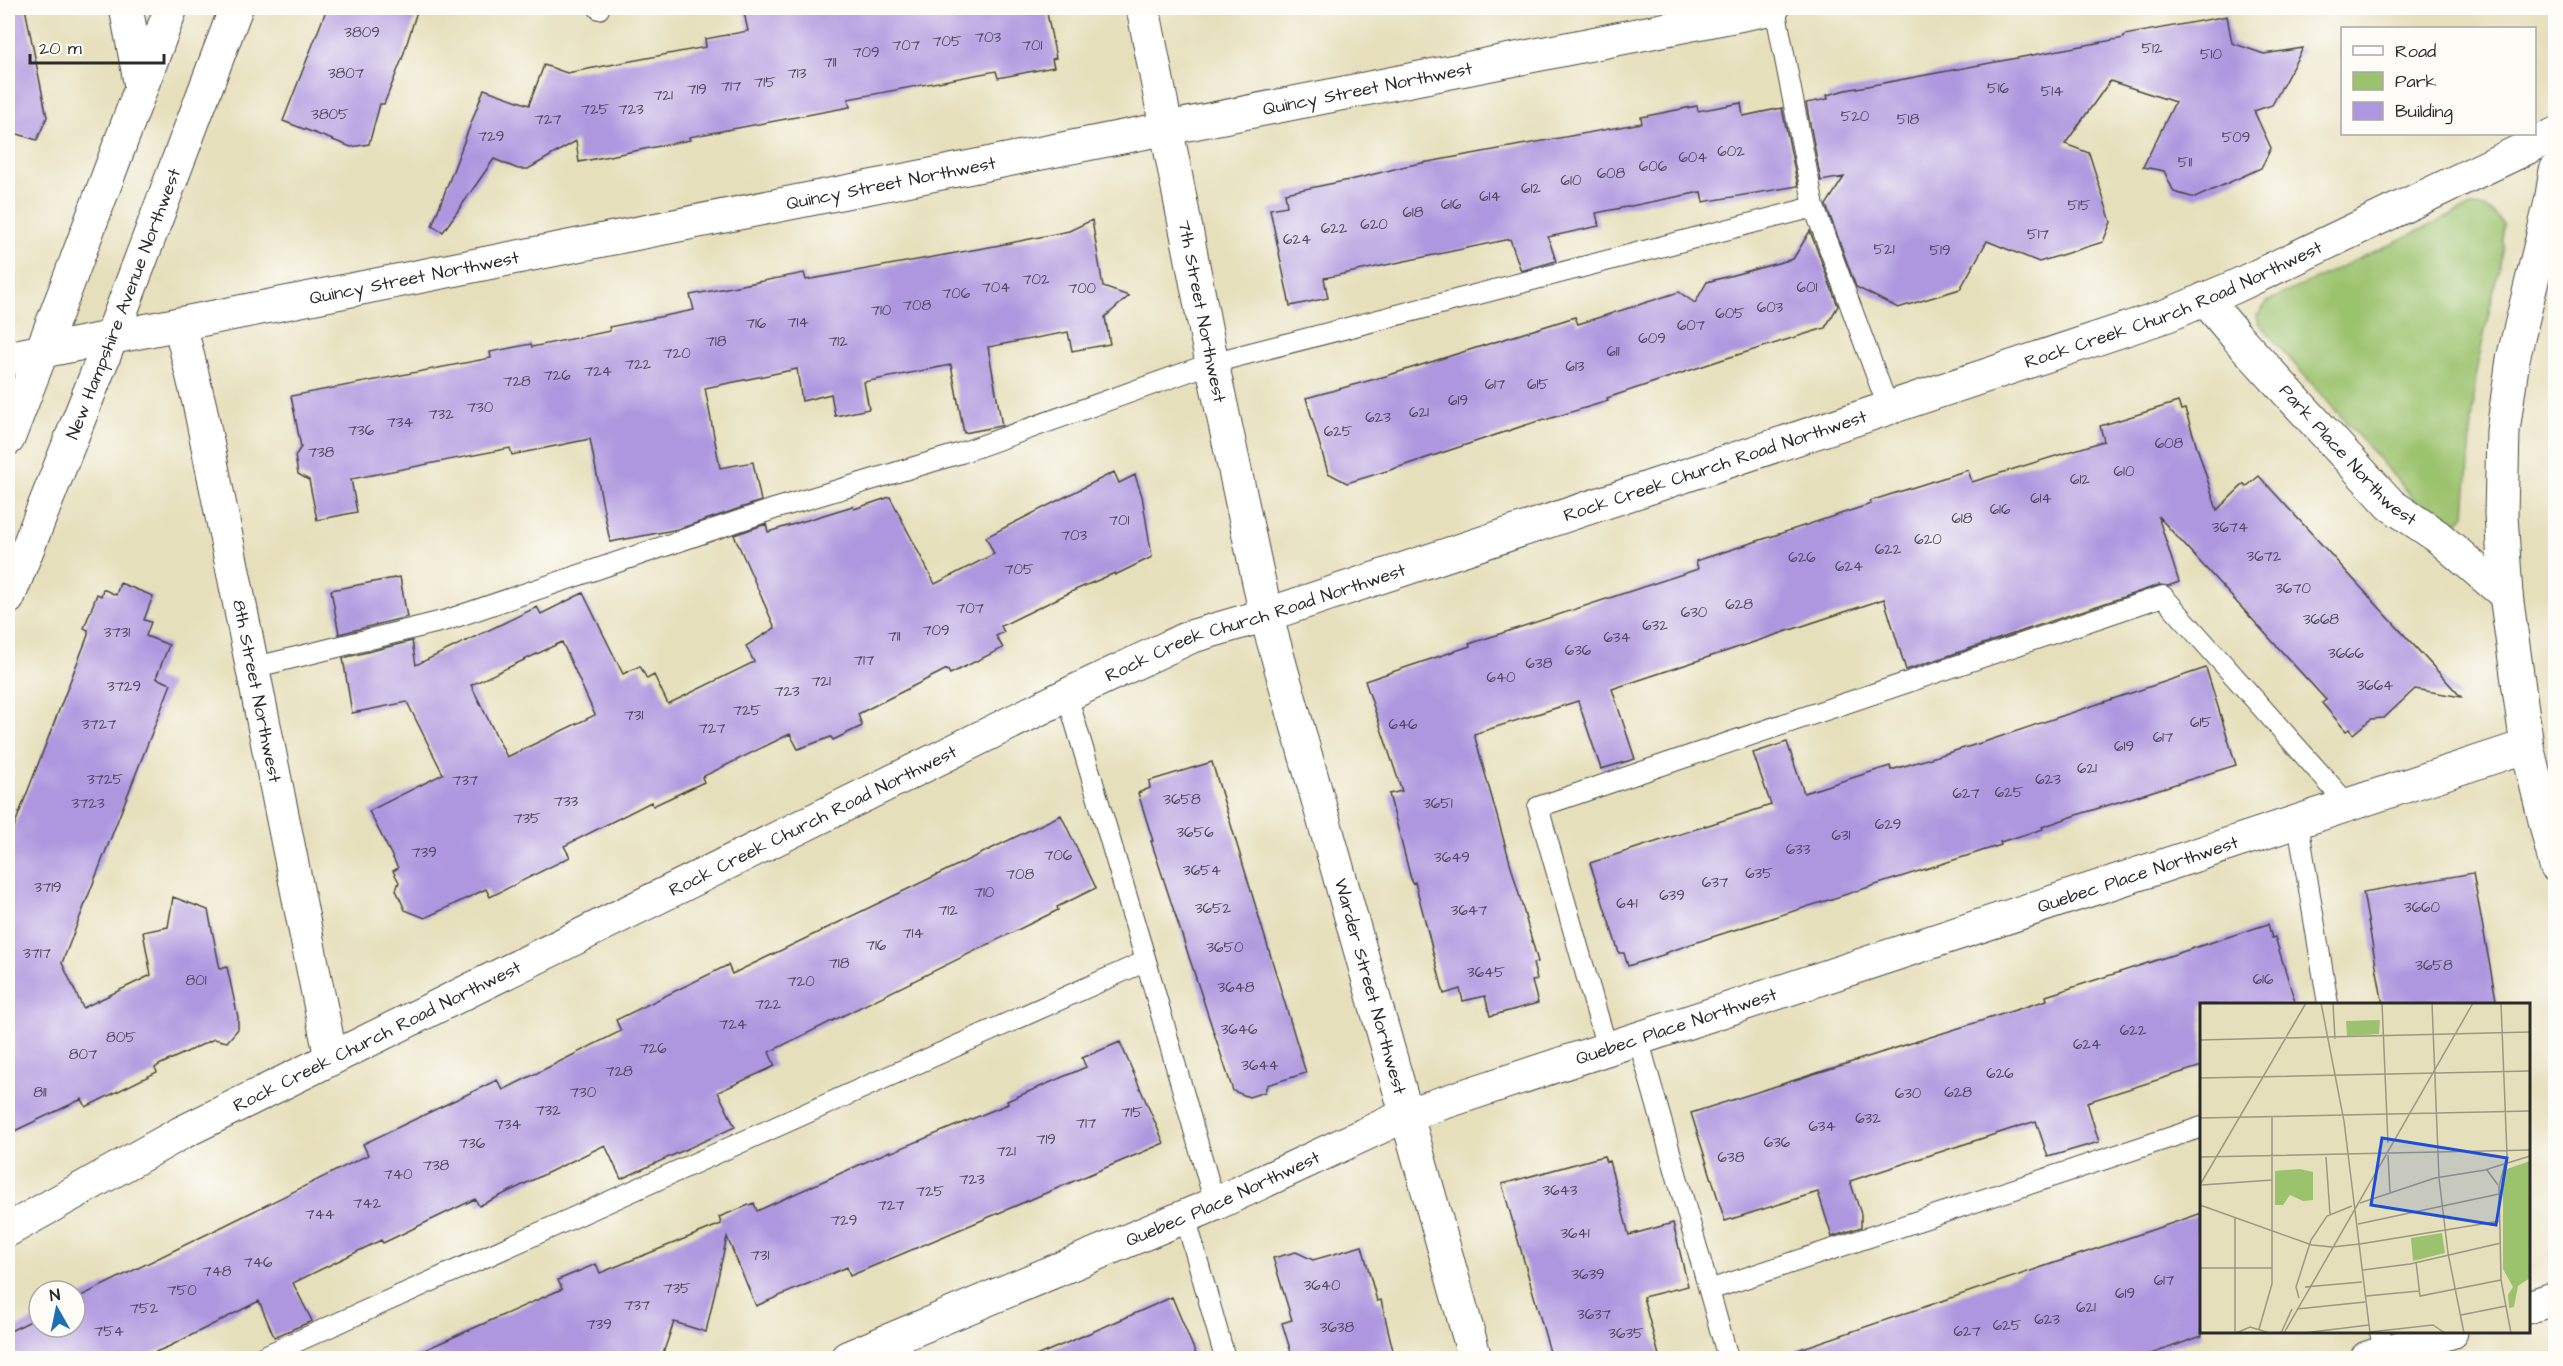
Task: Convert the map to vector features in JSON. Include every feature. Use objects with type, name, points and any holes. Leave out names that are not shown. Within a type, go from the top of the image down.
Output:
[{"type":"street","points":[[126,8],[141,86]]},
{"type":"street","points":[[8,438],[171,8]]},
{"type":"street","name":"New Hampshire Avenue Northwest","points":[[8,598],[111,338],[237,8]]},
{"type":"street","name":"7th Street Northwest","points":[[1143,8],[1212,363],[1266,615]]},
{"type":"street","name":"Quincy Street Northwest","points":[[8,358],[1774,8]]},
{"type":"street","name":"Rock Creek Church Road Northwest","points":[[8,1230],[181,1133],[1066,695],[1190,637],[1266,615],[2168,315],[2556,134]]},
{"type":"street","points":[[2556,170],[2551,202],[2513,359],[2506,407],[2501,514],[2506,595],[2527,746],[2556,866]]},
{"type":"street","name":"Park Place Northwest","points":[[2205,299],[2391,505],[2437,536],[2506,595]]},
{"type":"street","name":"8th Street Northwest","points":[[180,324],[200,407],[332,1058]]},
{"type":"street","name":"Warder Street Northwest","points":[[1266,615],[1475,1359]]},
{"type":"street","name":"Quebec Place Northwest","points":[[847,1359],[1215,1204],[1406,1115],[2527,746]]},
{"type":"street","points":[[2530,1307],[2556,1298]]},
{"type":"street","points":[[2379,1350],[2447,1333]]},
{"type":"lane","points":[[1774,8],[1814,207],[1888,407]]},
{"type":"lane","points":[[252,668],[447,620],[774,509],[961,453],[1212,363],[1814,207]]},
{"type":"lane","points":[[1607,1048],[1538,807],[2163,596],[2349,806]]},
{"type":"lane","points":[[1066,695],[1146,961],[1215,1204]]},
{"type":"lane","points":[[2298,823],[2328,1003]]},
{"type":"lane","points":[[260,1359],[1146,961]]},
{"type":"lane","points":[[1638,1038],[1728,1359]]},
{"type":"lane","points":[[1709,1290],[2200,1128]]},
{"type":"lane","points":[[1185,1216],[1225,1359]]},
{"type":"green space","points":[[2469,207],[2485,208],[2494,213],[2503,224],[2503,248],[2476,372],[2465,514],[2459,521],[2449,524],[2431,518],[2259,324],[2257,316],[2268,301]]},
{"type":"building","points":[[8,8],[25,8],[47,117],[37,140],[8,131]]},
{"type":"building","points":[[327,8],[418,8],[402,59],[384,104],[380,104],[369,144],[351,147],[283,121]]},
{"type":"building","points":[[743,8],[1046,8],[1056,58],[1052,59],[1054,67],[998,78],[996,71],[848,99],[850,107],[689,137],[690,140],[579,162],[576,141],[528,169],[518,169],[494,159],[443,232],[432,226],[484,89],[529,105],[544,65],[567,73],[706,47],[705,39],[748,31]]},
{"type":"building","points":[[2227,16],[2232,43],[2264,54],[2303,48],[2272,105],[2254,111],[2271,148],[2261,168],[2195,198],[2174,192],[2164,171],[2143,167],[2175,102],[2110,81],[2065,144],[2089,153],[2111,222],[2103,242],[2039,262],[1987,241],[1960,289],[1898,308],[1856,287],[1826,205],[1844,177],[1821,181],[1806,103],[1828,99],[1827,95],[1846,90],[2124,38],[2124,35]]},
{"type":"building","points":[[1741,103],[1743,116],[1782,108],[1798,186],[1703,202],[1701,192],[1596,213],[1599,226],[1548,237],[1556,261],[1521,271],[1510,239],[1324,278],[1328,298],[1290,306],[1270,209],[1287,206],[1285,193],[1406,166],[1642,123],[1641,117],[1697,106],[1698,111]]},
{"type":"building","points":[[1092,220],[1103,287],[1129,296],[1105,317],[1110,344],[1072,351],[1068,332],[988,347],[1002,426],[964,433],[951,365],[864,382],[869,409],[835,416],[831,394],[802,401],[797,369],[705,388],[720,468],[753,462],[761,501],[679,529],[610,542],[590,439],[512,455],[510,448],[351,479],[357,512],[317,520],[309,480],[298,474],[295,456],[301,447],[291,396],[491,358],[490,352],[531,344],[532,347],[610,331],[609,327],[694,310],[690,295],[804,273],[806,280],[1000,245],[1069,231]]},
{"type":"building","points":[[1810,231],[1838,306],[1825,328],[1607,398],[1608,401],[1544,419],[1347,483],[1328,473],[1306,398],[1386,376],[1575,317],[1578,324],[1679,292],[1695,303],[1707,282],[1793,259]]},
{"type":"building","points":[[2178,402],[2181,410],[2185,409],[2217,510],[2244,484],[2246,487],[2259,476],[2461,697],[2415,689],[2384,718],[2371,719],[2353,734],[2349,729],[2346,731],[2322,703],[2326,700],[2158,516],[2179,582],[2168,586],[2159,585],[1906,670],[1884,599],[1612,689],[1635,759],[1601,769],[1578,701],[1474,734],[1538,962],[1533,963],[1537,980],[1532,981],[1538,1003],[1490,1016],[1485,996],[1463,1001],[1460,989],[1444,994],[1389,794],[1402,791],[1365,681],[1470,646],[1469,644],[1698,569],[1696,561],[1871,504],[1870,501],[1968,470],[1972,482],[2104,441],[2100,426]]},
{"type":"building","points":[[1114,472],[1119,483],[1135,475],[1142,496],[1152,557],[1115,575],[1115,573],[1075,590],[1001,626],[1004,632],[996,636],[1003,648],[950,674],[947,669],[858,714],[862,726],[833,740],[831,737],[798,749],[790,734],[702,777],[704,782],[653,806],[651,802],[564,846],[570,857],[490,897],[486,889],[425,918],[405,910],[396,890],[399,882],[393,871],[398,868],[369,811],[443,774],[407,702],[352,713],[343,658],[412,641],[416,665],[537,607],[541,614],[583,593],[623,674],[640,666],[647,679],[654,675],[668,704],[754,662],[746,646],[775,628],[734,535],[766,524],[768,532],[890,497],[935,584],[994,554],[986,537]],"holes":[[[562,642],[595,715],[507,757],[471,685]]]},
{"type":"building","points":[[400,577],[407,617],[339,634],[331,590]]},
{"type":"building","points":[[120,583],[153,596],[144,620],[151,622],[146,636],[169,645],[156,678],[171,684],[62,963],[83,1008],[151,975],[143,932],[168,927],[173,897],[208,910],[220,969],[227,967],[238,1017],[238,1029],[227,1042],[214,1039],[159,1065],[155,1068],[157,1072],[86,1107],[82,1099],[8,1134],[8,842],[88,635],[88,630],[84,628],[97,594],[101,596],[103,589],[116,595]]},
{"type":"building","points":[[2206,668],[2236,765],[2080,814],[2042,827],[2043,829],[2000,842],[2001,845],[1628,966],[1624,953],[1619,953],[1590,863],[1771,805],[1753,753],[1787,742],[1804,793],[1890,766],[1891,770],[1984,742]]},
{"type":"building","points":[[1212,762],[1306,1073],[1267,1085],[1265,1092],[1249,1097],[1233,1091],[1151,841],[1153,841],[1138,793],[1150,788],[1149,781]]},
{"type":"building","points":[[1061,815],[1096,888],[1057,907],[1058,910],[769,1052],[775,1066],[718,1092],[735,1127],[621,1179],[605,1145],[479,1206],[475,1199],[383,1243],[381,1240],[293,1283],[312,1321],[274,1337],[259,1301],[139,1359],[8,1359],[8,1332],[27,1323],[27,1339],[87,1339],[87,1293],[368,1155],[363,1144],[497,1080],[503,1090],[621,1031],[616,1020],[728,965],[732,974]]},
{"type":"building","points":[[2473,873],[2497,1003],[2383,1003],[2363,892]]},
{"type":"building","points":[[2268,924],[2272,938],[2275,937],[2295,1003],[2200,1003],[2200,1067],[2087,1102],[2099,1142],[2048,1157],[2036,1121],[1850,1181],[1861,1214],[1861,1227],[1832,1237],[1818,1192],[1725,1221],[1691,1113],[2047,1000],[2046,996]]},
{"type":"building","points":[[1120,1042],[1164,1143],[850,1276],[847,1267],[756,1306],[727,1237],[706,1332],[674,1322],[661,1359],[404,1359],[562,1289],[558,1280],[596,1264],[600,1273],[721,1224],[719,1217],[754,1203],[757,1211],[890,1151],[890,1153],[1008,1104],[1007,1101],[1086,1067],[1082,1058]]},
{"type":"building","points":[[1604,1156],[1606,1162],[1609,1161],[1629,1235],[1673,1223],[1688,1286],[1643,1297],[1660,1359],[1552,1359],[1502,1184]]},
{"type":"building","points":[[2200,1214],[2200,1333],[2202,1336],[2137,1359],[1795,1359],[1794,1351]]},
{"type":"building","points":[[1362,1246],[1377,1301],[1381,1300],[1395,1359],[1293,1359],[1282,1323],[1292,1320],[1273,1258],[1296,1252],[1313,1260]]},
{"type":"building","points":[[1172,1297],[1198,1359],[1029,1359],[1127,1317]]}]
